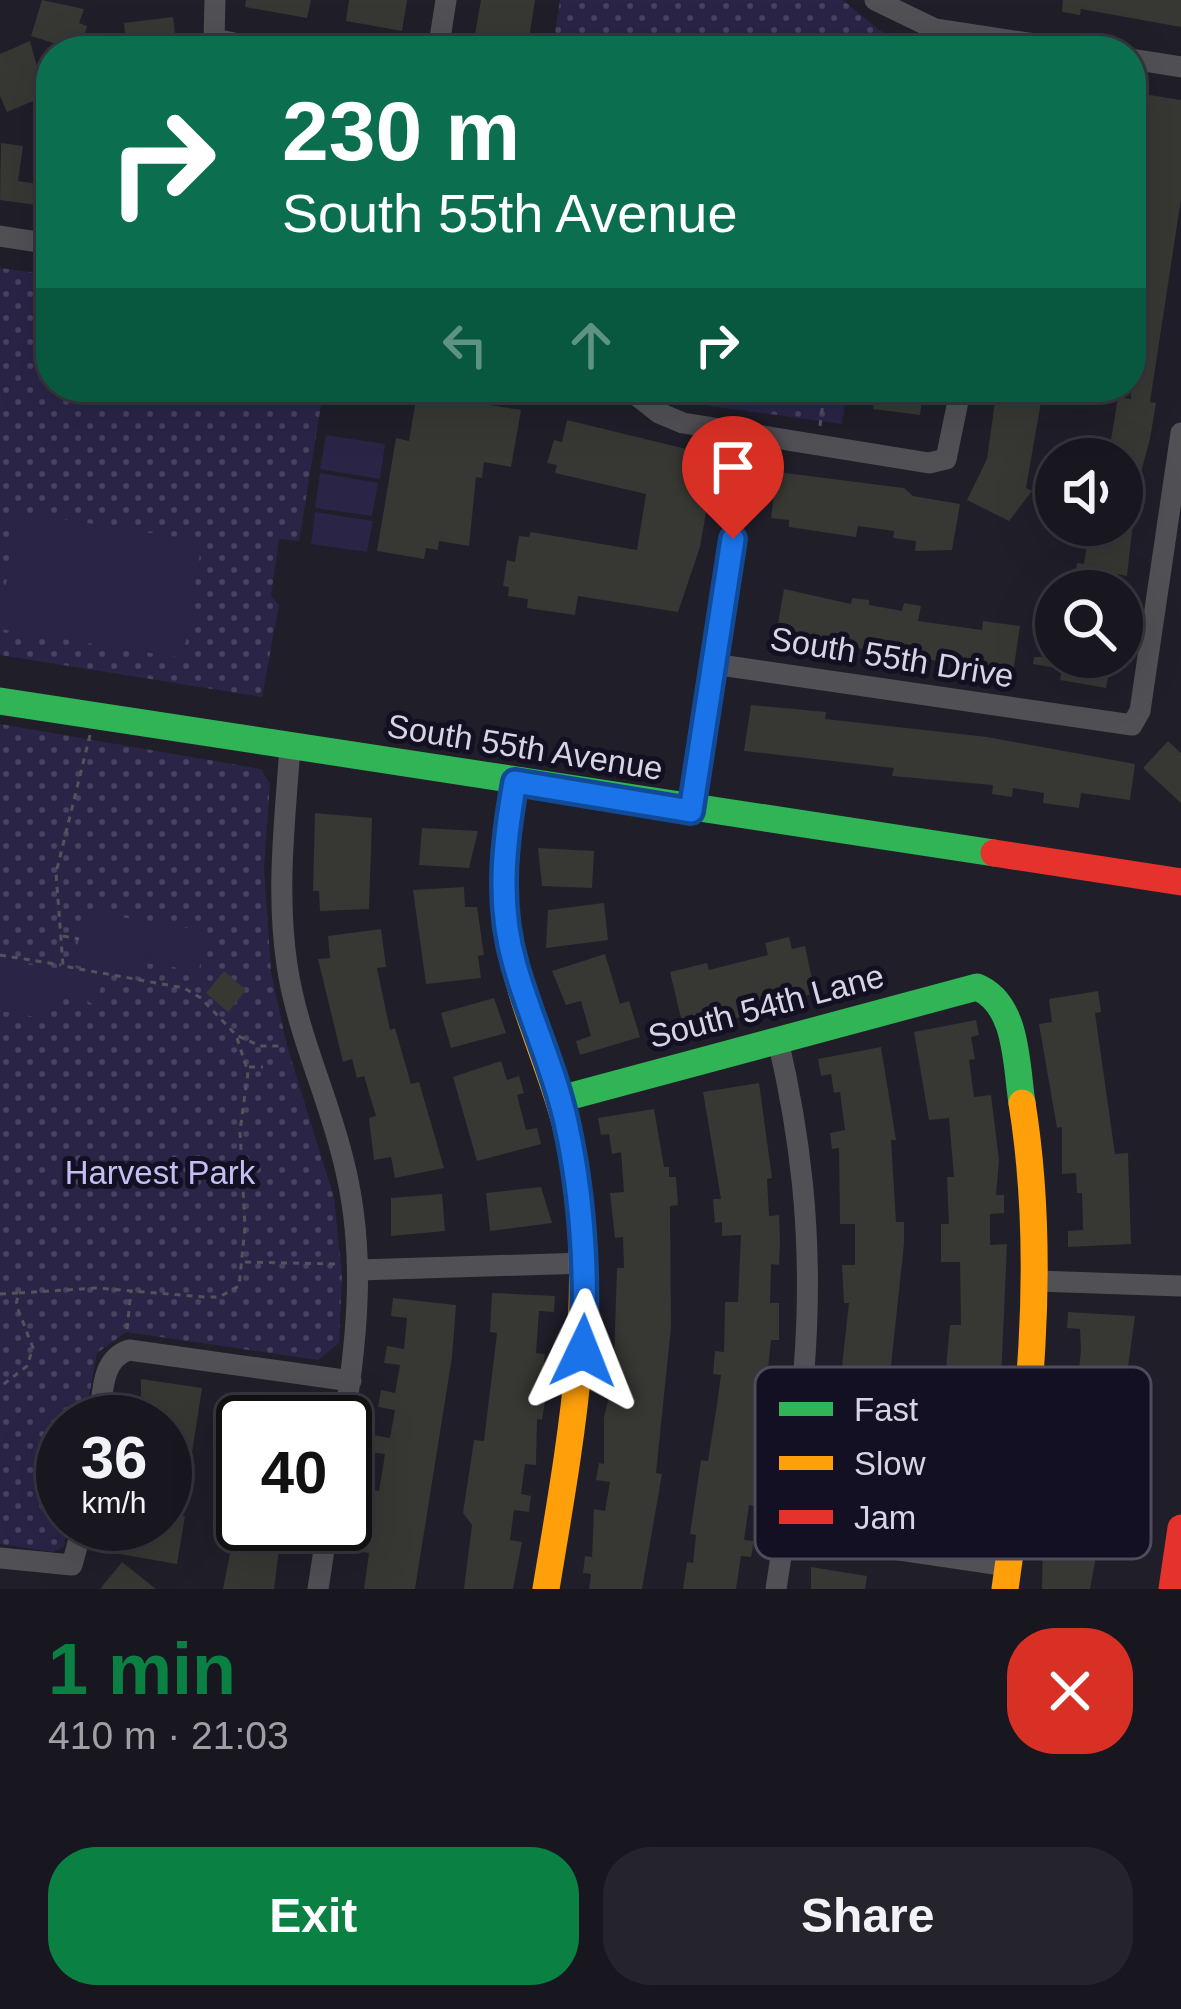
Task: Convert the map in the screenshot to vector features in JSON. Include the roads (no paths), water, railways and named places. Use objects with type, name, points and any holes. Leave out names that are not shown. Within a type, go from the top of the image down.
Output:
[{"type":"street","points":[[214,36],[215,0]]},
{"type":"street","points":[[440,36],[446,0]]},
{"type":"street","points":[[875,0],[902,17],[967,36]]},
{"type":"street","points":[[1146,61],[1181,67]]},
{"type":"street","points":[[0,236],[36,242]]},
{"type":"street","points":[[650,402],[683,423],[929,463],[946,459],[958,402]]},
{"type":"street","points":[[691,811],[747,434]]},
{"type":"street","name":"South 55th Drive","points":[[713,664],[1132,725],[1140,711],[1181,434]]},
{"type":"street","name":"South 55th Avenue","points":[[0,701],[691,811],[1181,882]]},
{"type":"street","points":[[290,746],[279,889],[287,966],[310,1067],[342,1154],[352,1267],[349,1395]]},
{"type":"street","points":[[515,782],[504,855],[507,919],[514,960],[560,1099],[585,1263],[583,1351],[547,1589]]},
{"type":"street","name":"South 54th Lane","points":[[560,1099],[977,987],[991,990],[1001,1003],[1021,1089],[1037,1281]]},
{"type":"street","points":[[778,1040],[801,1136],[811,1272],[806,1367]]},
{"type":"street","points":[[352,1267],[585,1263]]},
{"type":"street","points":[[1032,1367],[1037,1281],[1181,1286]]},
{"type":"street","points":[[103,1395],[107,1367],[121,1345],[129,1350],[351,1381]]},
{"type":"street","points":[[1172,1589],[1181,1528]]},
{"type":"street","points":[[0,1558],[71,1565],[75,1551]]},
{"type":"street","points":[[318,1589],[324,1551]]},
{"type":"street","points":[[776,1589],[780,1559]]},
{"type":"street","points":[[912,1559],[1006,1578]]},
{"type":"park label","name":"Harvest Park","points":[[160,1172]]}]
